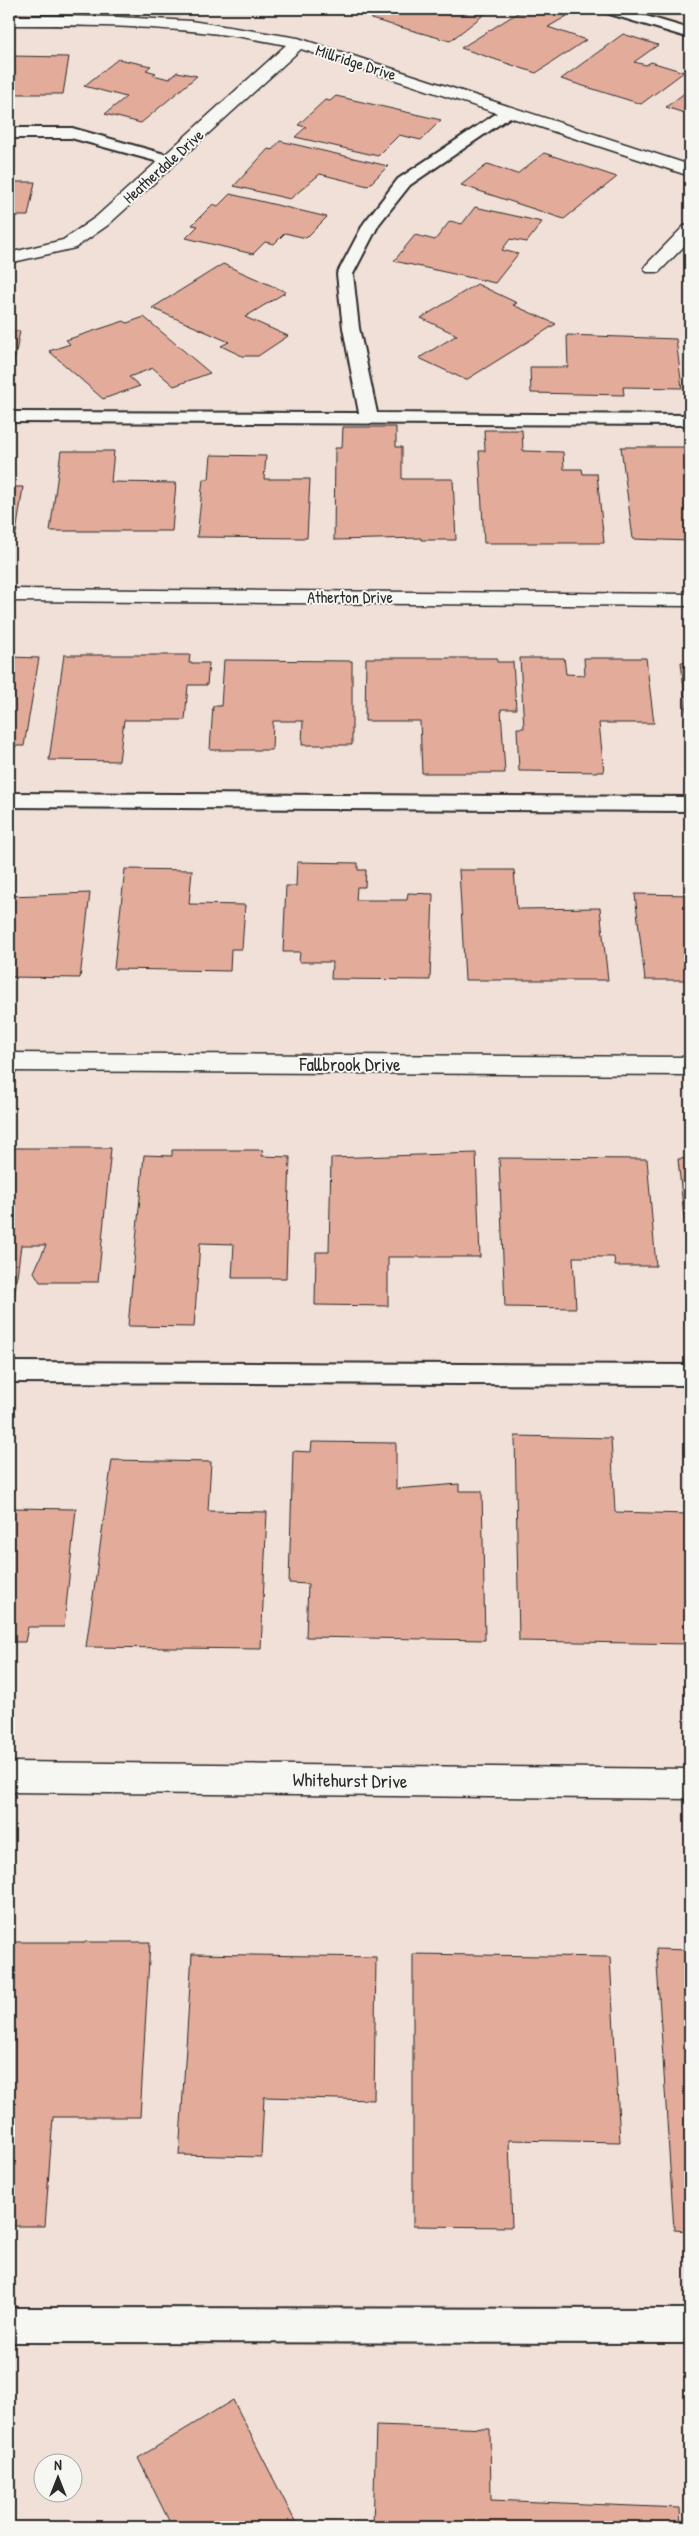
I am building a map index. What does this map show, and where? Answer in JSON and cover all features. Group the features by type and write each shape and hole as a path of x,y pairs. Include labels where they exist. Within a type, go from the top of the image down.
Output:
{"street":[{"name":"Millridge Drive","path":"9,20 119,20 258,33 298,42 690,171"},
{"name":"Heatherdale Drive","path":"9,258 69,244 102,221 298,42"},
{"path":"653,268 690,230"},
{"name":"Atherton Drive","path":"9,595 690,600"},
{"name":"Fallbrook Drive","path":"9,1062 690,1066"},
{"name":"Whitehurst Drive","path":"9,1777 690,1784"}],"lane":[{"path":"608,9 690,34"},
{"path":"369,418 351,328 345,274 372,223 404,182 508,112"},
{"path":"9,133 72,133 170,160"},
{"path":"9,417 690,420"},
{"path":"9,800 690,804"},
{"path":"9,1372 690,1375"},
{"path":"9,2325 690,2326"}],"building":[{"path":"386,9 470,9 486,13 450,41 371,19"},
{"path":"524,9 546,9 567,16 548,27 586,40 536,73 461,48"},
{"path":"623,34 658,45 634,62 646,65 651,62 684,72 641,104 561,79"},
{"path":"9,56 69,57 63,94 9,94"},
{"path":"118,59 151,66 146,70 156,73 153,75 169,79 177,72 197,76 141,123 105,114 126,97 84,86"},
{"path":"690,89 690,115 666,107"},
{"path":"336,96 441,120 421,140 399,135 378,156 295,137 306,127 298,125 325,100 330,101"},
{"path":"280,141 388,166 368,186 320,174 290,199 234,186 268,149 272,150"},
{"path":"544,153 617,177 564,219 461,185 488,164 517,174"},
{"path":"9,182 35,182 28,216 9,216"},
{"path":"230,194 327,217 306,238 285,233 274,244 265,242 253,254 186,238 198,226 192,225 213,204 218,206"},
{"path":"475,207 542,222 527,242 510,239 502,250 518,254 495,283 394,261 415,235 435,240 450,221 462,224"},
{"path":"223,264 286,292 245,317 288,336 258,356 242,356 221,346 229,342 152,308"},
{"path":"477,284 517,303 513,305 556,324 466,380 419,358 457,335 421,318"},
{"path":"144,317 210,373 174,386 153,368 129,377 140,386 103,399 49,351 70,344 66,340 124,321 127,323"},
{"path":"9,331 20,331 9,389"},
{"path":"567,335 676,339 682,388 623,387 624,395 531,393 530,367 568,367"},
{"path":"343,427 396,427 396,447 402,447 402,479 453,479 456,540 421,540 421,538 334,540 335,448 342,448"},
{"path":"484,430 522,430 523,451 563,452 564,469 582,469 583,474 597,474 604,543 484,543 479,451 485,451"},
{"path":"621,447 685,447 690,481 690,541 633,539"},
{"path":"61,451 114,451 111,482 176,483 172,531 50,531"},
{"path":"211,455 266,456 264,479 310,479 307,538 197,537 203,479 209,479"},
{"path":"9,487 23,487 16,534 9,534"},
{"path":"64,655 190,655 189,663 209,663 207,685 188,685 185,720 124,720 119,761 49,760"},
{"path":"9,657 39,658 24,746 9,746"},
{"path":"366,658 497,658 497,662 513,662 516,709 501,709 505,773 422,773 420,721 365,721"},
{"path":"520,658 564,658 566,674 585,675 584,658 646,658 654,723 599,723 604,772 519,771 517,728 524,728"},
{"path":"224,660 352,661 352,745 302,745 303,721 273,721 272,750 210,750 213,706 221,706"},
{"path":"681,662 690,662 690,746"},
{"path":"297,862 358,863 358,870 366,870 365,887 357,887 356,900 407,900 408,893 433,894 430,980 331,979 332,962 299,962 300,952 283,952 286,886 296,886"},
{"path":"125,869 192,870 189,904 245,905 242,949 231,949 230,971 114,969"},
{"path":"459,870 514,870 517,909 600,908 608,980 465,980"},
{"path":"90,893 80,978 9,977 9,896"},
{"path":"635,894 690,895 690,980 645,980"},
{"path":"9,1148 111,1148 98,1282 40,1282 34,1272 46,1245 21,1245 12,1315 9,1315"},
{"path":"172,1150 263,1150 262,1156 290,1157 286,1278 232,1278 234,1244 200,1243 194,1327 128,1326 144,1155 172,1156"},
{"path":"476,1153 480,1257 388,1257 388,1306 315,1305 316,1252 329,1252 331,1158"},
{"path":"499,1158 647,1159 656,1266 615,1266 614,1257 573,1257 576,1308 505,1307"},
{"path":"690,1158 690,1276 678,1159"},
{"path":"515,1436 611,1438 615,1512 688,1514 690,1644 519,1641"},
{"path":"312,1442 396,1443 396,1489 459,1484 459,1491 482,1491 485,1640 306,1637 308,1584 289,1583 293,1451 311,1452"},
{"path":"112,1460 211,1462 208,1511 267,1512 261,1649 86,1647"},
{"path":"9,1508 76,1509 64,1627 28,1627 25,1642 9,1642"},
{"path":"9,1942 150,1942 140,2117 53,2117 45,2226 9,2226"},
{"path":"656,1949 690,1950 690,2231 674,2230"},
{"path":"192,1954 376,1957 374,2100 264,2097 261,2157 179,2155"},
{"path":"413,1954 610,1957 620,2142 509,2140 512,2227 413,2226"},
{"path":"233,2400 298,2527 172,2527 138,2458"},
{"path":"376,2425 490,2429 491,2500 680,2508 681,2527 373,2527"}]}
